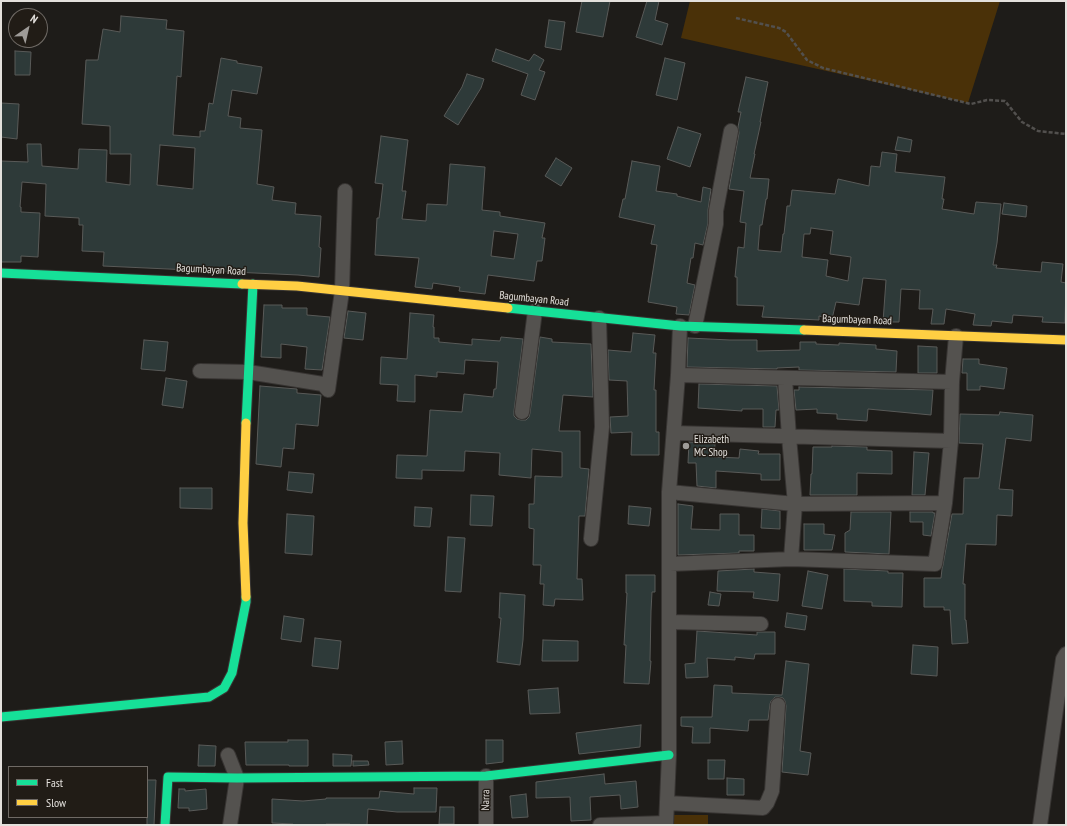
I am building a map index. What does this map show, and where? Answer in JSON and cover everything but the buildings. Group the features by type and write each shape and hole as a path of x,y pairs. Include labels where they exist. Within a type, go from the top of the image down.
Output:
{"street":[{"path":"694,326 716,224 716,211 731,131"},
{"path":"200,371 248,372 323,384 328,390 342,291 345,191"},
{"name":"Bagumbayan Road","path":"1,272 297,286 680,326 1066,340"},
{"path":"1,717 210,697 224,688 232,672 246,602 243,522 248,372 253,284"},
{"path":"522,412 535,311"},
{"path":"591,539 602,427 599,318"},
{"path":"600,825 666,824 669,755 669,492 678,376 680,326"},
{"path":"670,564 791,560 935,564 945,503 951,441 952,382 956,336"},
{"path":"678,376 952,382"},
{"path":"785,378 795,504 791,560"},
{"path":"674,433 951,441"},
{"path":"669,492 795,504 945,503"},
{"path":"670,622 761,624"},
{"path":"1040,825 1063,659 1066,654"},
{"path":"666,803 763,808 772,791 778,705"},
{"path":"228,755 236,778 230,825"},
{"path":"165,825 168,777 236,778 486,776 669,755"},
{"name":"Narra","path":"486,776 486,825"}],"path":[{"path":"736,18 779,28 786,32 807,60 822,68 971,104 987,100 1005,101 1022,122 1038,131 1066,134"}],"shaded area":[{"path":"690,1 1000,1 968,103 681,38"},
{"path":"673,815 708,815 708,825 673,825"}],"traffic: fast":[{"path":"1,273 242,284"},
{"path":"246,423 253,284"},
{"path":"508,308 680,326 804,330"},
{"path":"1,717 209,697 224,688 232,673 246,597"},
{"path":"165,825 168,777 237,778 486,776 669,755"}],"traffic: slow":[{"path":"242,284 297,286 508,308"},
{"path":"804,330 1066,340"},
{"path":"246,423 243,523 246,597"}],"place":[{"name":"Elizabeth MC Shop","path":"686,446"}]}
